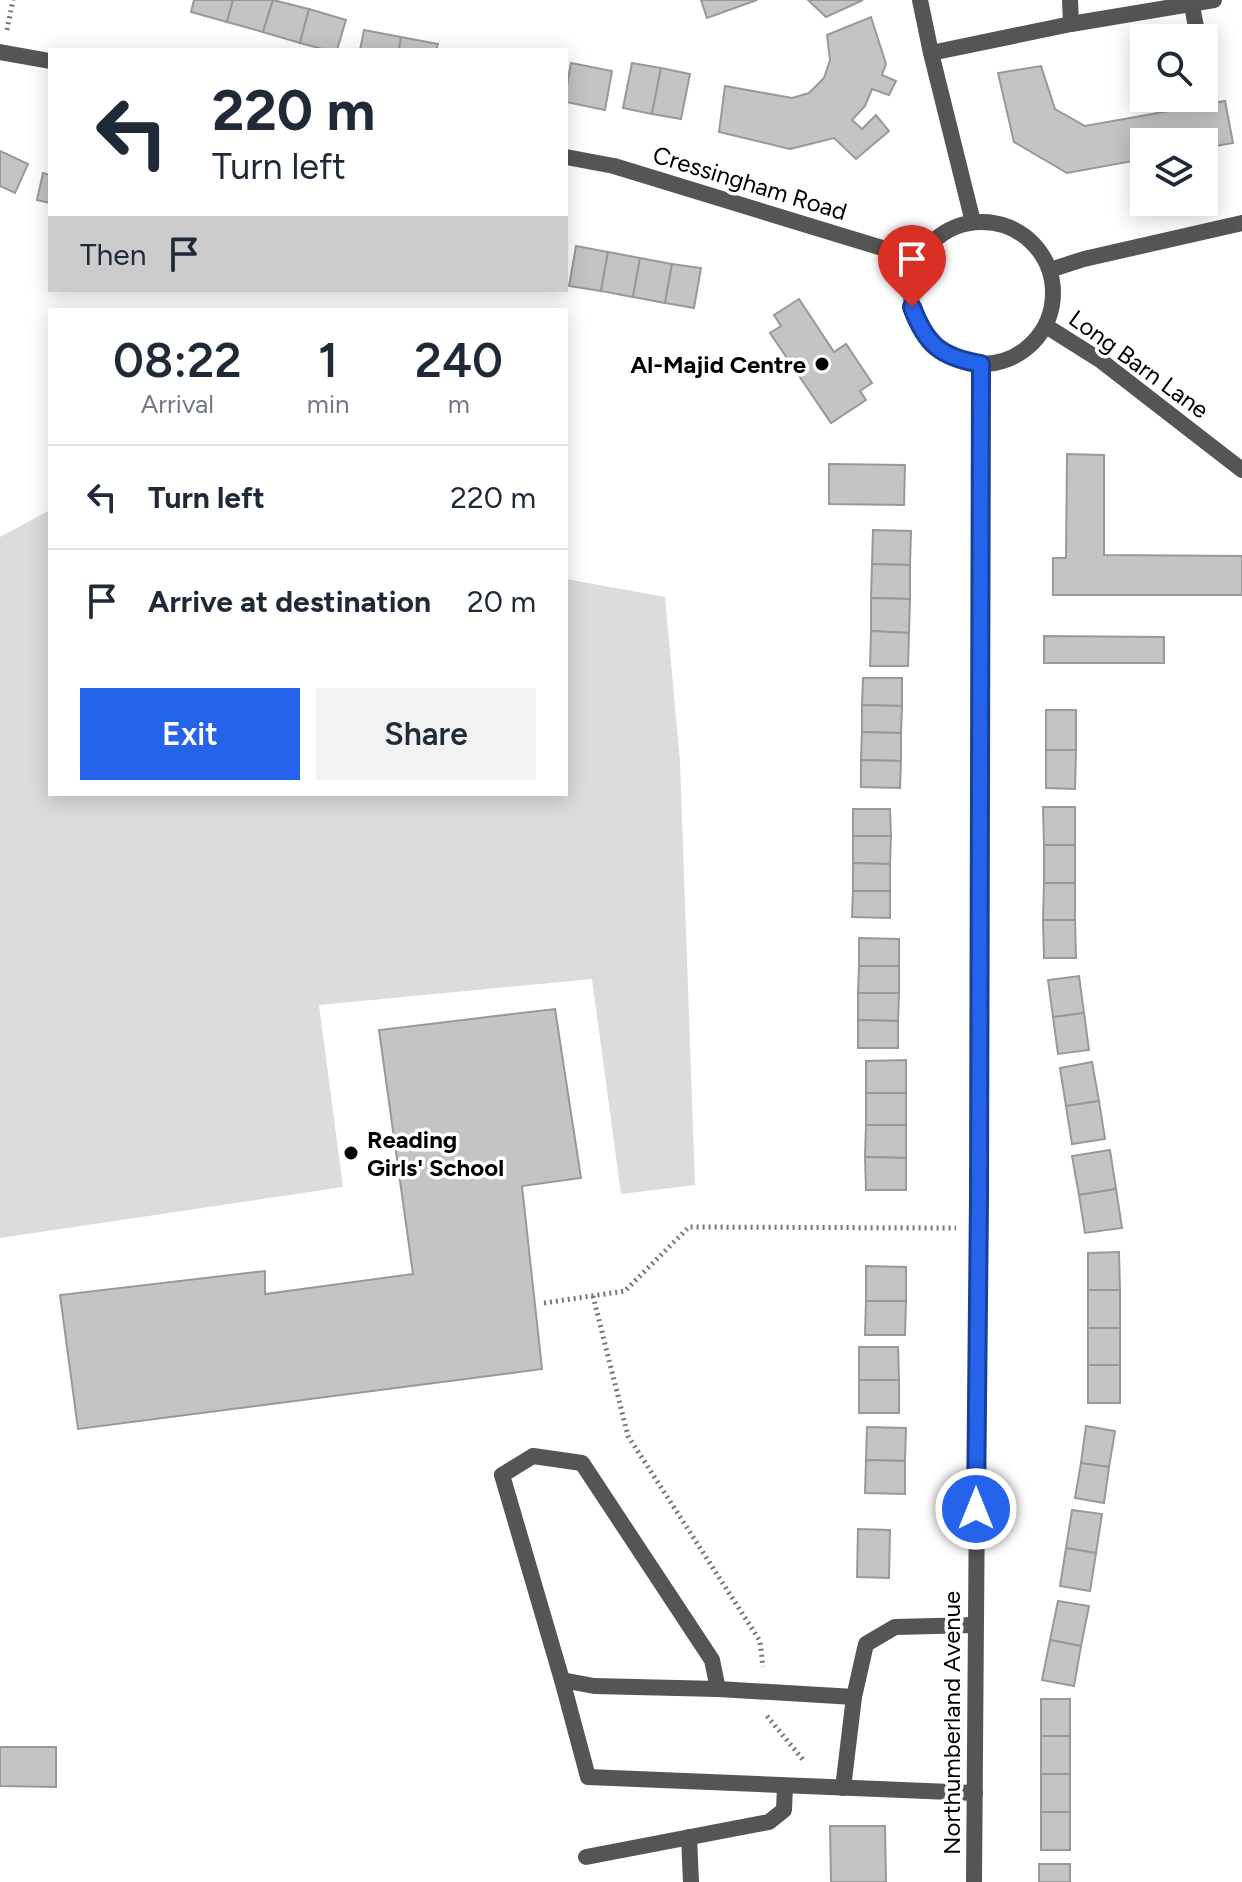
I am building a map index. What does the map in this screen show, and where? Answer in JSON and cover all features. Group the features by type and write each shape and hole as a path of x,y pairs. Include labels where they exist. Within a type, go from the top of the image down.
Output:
{"street":[{"path":"920,0 973,222"},
{"path":"1070,0 1071,24"},
{"path":"931,53 1071,24 1214,0"},
{"path":"1192,2 1196,24"},
{"path":"0,52 48,61"},
{"name":"Cressingham Road","path":"568,157 614,166 918,259"},
{"path":"973,222 1000,224 1022,233 1039,249 1050,270 1054,289 1046,326 1019,355 1001,362 981,364 957,360 936,348 920,330 912,307 911,283 918,259 933,240 953,227 973,222"},
{"path":"1050,270 1084,259 1242,223"},
{"name":"Long Barn Lane","path":"1046,326 1100,360 1242,470"},
{"name":"Northumberland Avenue","path":"974,1882 981,364"},
{"path":"718,1689 712,1660 582,1463 533,1456 502,1475 588,1777 975,1793"},
{"path":"843,1788 854,1697 866,1644 895,1627 975,1625"},
{"path":"562,1680 594,1686 854,1697"},
{"path":"586,1857 769,1822 784,1810 785,1786"},
{"path":"689,1837 691,1882"}],"path":[{"path":"544,1303 625,1291 689,1227 979,1228"},
{"path":"593,1296 628,1436 760,1641 764,1712 807,1764 810,1787"}],"shaded area":[{"path":"48,511 48,796 568,796 568,579 665,597 680,762 695,1185 621,1194 592,979 319,1005 343,1187 0,1238 0,537"}],"building":[{"path":"194,0 233,0 227,22 191,12"},
{"path":"233,0 273,0 263,32 227,22"},
{"path":"273,0 309,9 300,43 263,32"},
{"path":"701,0 757,0 707,18"},
{"path":"808,0 863,0 826,17"},
{"path":"309,9 346,20 338,48 319,48 300,43"},
{"path":"871,17 886,64 882,75 896,81 889,95 872,89 865,106 852,120 862,129 876,115 889,131 856,159 834,138 790,149 719,132 725,86 792,98 809,93 824,78 830,60 827,35"},
{"path":"364,30 401,37 399,48 360,48"},
{"path":"401,37 438,44 437,48 399,48"},
{"path":"571,63 612,71 605,110 568,102"},
{"path":"632,63 661,68 652,114 623,108"},
{"path":"1041,66 1055,109 1085,126 1163,112 1218,112 1218,102 1225,101 1233,143 1218,146 1218,128 1130,128 1130,162 1067,173 1014,142 998,73"},
{"path":"661,68 690,74 681,119 652,114"},
{"path":"0,151 28,164 15,193 0,186"},
{"path":"43,173 48,174 48,203 37,200"},
{"path":"576,246 608,252 601,291 569,286"},
{"path":"608,252 640,258 633,297 601,291"},
{"path":"640,258 672,264 665,303 633,297"},
{"path":"672,264 701,268 694,308 665,303"},
{"path":"799,299 834,352 846,344 872,383 860,391 866,400 831,423 770,333 781,326 774,315"},
{"path":"1067,454 1104,455 1104,555 1242,556 1242,595 1053,595 1053,558 1066,558"},
{"path":"829,464 905,465 904,505 829,504"},
{"path":"873,530 911,531 910,565 872,564"},
{"path":"872,564 910,565 910,599 871,598"},
{"path":"871,598 910,599 909,633 871,631"},
{"path":"871,631 909,633 908,666 870,666"},
{"path":"1044,636 1164,637 1164,663 1044,663"},
{"path":"863,678 902,678 902,706 862,705"},
{"path":"862,705 902,706 901,733 862,732"},
{"path":"1046,710 1076,710 1076,750 1046,750"},
{"path":"862,732 901,733 901,761 861,760"},
{"path":"1046,750 1076,750 1075,789 1046,788"},
{"path":"861,760 901,761 900,788 861,787"},
{"path":"1043,807 1075,807 1075,845 1044,845"},
{"path":"853,809 890,809 891,836 853,836"},
{"path":"853,836 891,836 890,864 853,863"},
{"path":"1044,845 1075,845 1075,883 1044,883"},
{"path":"853,863 890,864 890,891 853,891"},
{"path":"1044,883 1075,883 1075,920 1043,920"},
{"path":"853,891 890,891 890,918 852,917"},
{"path":"1043,920 1075,920 1076,958 1044,958"},
{"path":"859,938 899,939 899,966 859,966"},
{"path":"859,966 899,966 899,993 858,993"},
{"path":"1079,976 1084,1013 1053,1017 1048,980"},
{"path":"858,993 899,993 898,1021 858,1020"},
{"path":"555,1009 581,1178 522,1186 542,1369 78,1429 60,1295 265,1271 265,1294 413,1274 379,1030"},
{"path":"1084,1013 1089,1050 1058,1054 1053,1017"},
{"path":"858,1020 898,1021 898,1048 858,1048"},
{"path":"906,1060 906,1093 866,1093 866,1061"},
{"path":"1092,1062 1099,1101 1066,1106 1060,1068"},
{"path":"866,1093 906,1093 906,1125 866,1125"},
{"path":"1099,1101 1105,1139 1072,1144 1066,1106"},
{"path":"866,1125 906,1125 906,1158 865,1157"},
{"path":"1110,1150 1116,1189 1079,1195 1072,1156"},
{"path":"865,1157 906,1158 906,1190 866,1190"},
{"path":"1116,1189 1122,1228 1085,1233 1079,1195"},
{"path":"1119,1252 1120,1290 1088,1290 1088,1253"},
{"path":"866,1266 906,1267 906,1301 866,1301"},
{"path":"1088,1290 1120,1290 1120,1328 1088,1328"},
{"path":"866,1301 906,1301 905,1335 865,1335"},
{"path":"1088,1328 1120,1328 1120,1365 1088,1365"},
{"path":"859,1347 898,1347 899,1380 859,1380"},
{"path":"1088,1365 1120,1365 1120,1403 1088,1403"},
{"path":"859,1380 899,1380 899,1413 859,1413"},
{"path":"1086,1426 1115,1431 1109,1467 1081,1463"},
{"path":"867,1427 906,1428 905,1461 866,1460"},
{"path":"866,1460 905,1461 905,1494 865,1493"},
{"path":"1081,1463 1109,1467 1104,1503 1075,1498"},
{"path":"1072,1510 1102,1514 1096,1553 1066,1548"},
{"path":"858,1529 890,1530 889,1578 857,1577"},
{"path":"1066,1548 1096,1553 1090,1591 1060,1586"},
{"path":"1058,1601 1089,1606 1081,1646 1050,1640"},
{"path":"1050,1640 1081,1646 1074,1686 1042,1680"},
{"path":"1041,1699 1070,1699 1070,1736 1041,1736"},
{"path":"1041,1736 1070,1736 1070,1774 1041,1774"},
{"path":"0,1747 56,1747 56,1787 0,1786"},
{"path":"1041,1774 1070,1774 1070,1812 1041,1812"},
{"path":"1041,1812 1070,1812 1070,1850 1041,1850"},
{"path":"830,1826 885,1826 886,1882 831,1882"},
{"path":"1039,1864 1070,1864 1070,1882 1039,1882"}],"place":[{"name":"Al-Majid Centre","path":"822,364"},
{"name":"Reading Girls' School","path":"351,1153"}],"route":[{"path":"912,307 920,330 936,348 957,360 981,364 976,1509"}]}
